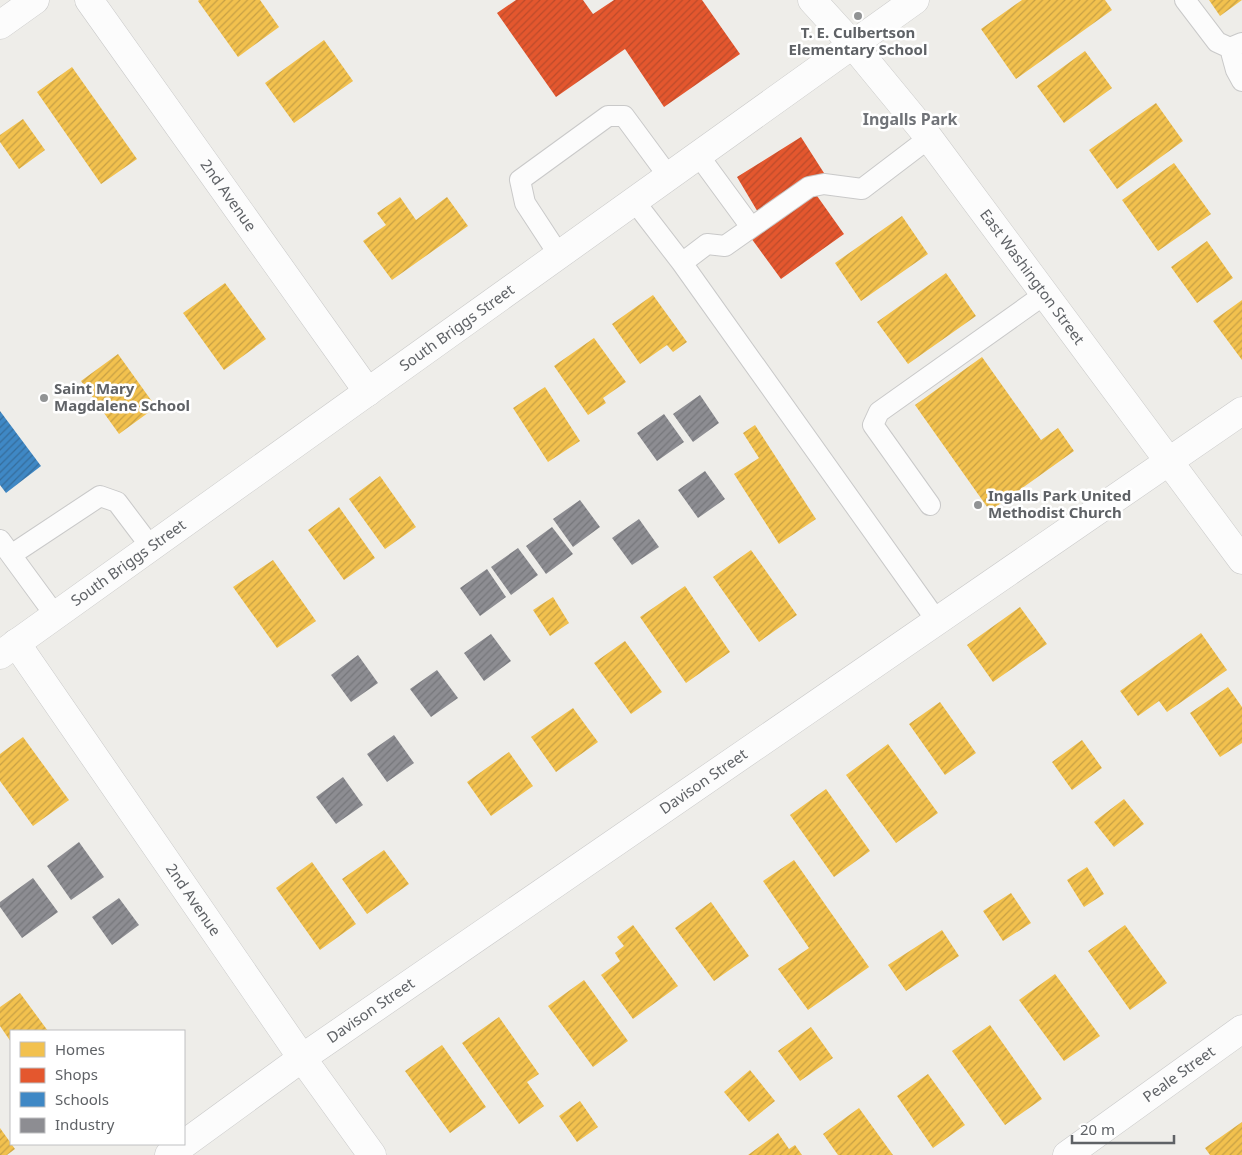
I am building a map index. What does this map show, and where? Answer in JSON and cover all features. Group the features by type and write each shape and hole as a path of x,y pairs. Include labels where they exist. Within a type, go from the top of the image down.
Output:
{"street":[{"path":"0,25 35,0"},
{"name":"2nd Avenue","path":"89,0 368,392"},
{"name":"East Washington Street","path":"812,0 923,130 1242,560"},
{"name":"South Briggs Street","path":"8,649 915,0"},
{"name":"Davison Street","path":"185,1144 302,1058 1242,412"},
{"name":"2nd Avenue","path":"8,649 372,1155"},
{"name":"Peale Street","path":"1067,1155 1242,1029"},
{"name":"Davison Street","path":"170,1155 184,1145"}],"lane":[{"path":"1185,0 1217,42 1236,45 1236,70 1242,81"},
{"path":"560,255 525,203 520,180 608,116 624,116 669,177"},
{"path":"682,263 707,244 725,246 809,187 824,184 862,189 929,138"},
{"path":"699,156 751,227"},
{"path":"635,202 682,263 937,621"},
{"path":"930,505 872,425 879,412 1045,294"},
{"path":"55,615 6,548 100,496 118,502 151,547"}],"building: Homes":[{"path":"199,0 260,0 279,27 238,57"},
{"path":"1022,0 1105,0 1112,10 1016,79 981,29"},
{"path":"1209,0 1242,0 1220,16"},
{"path":"324,40 353,81 294,123 265,83"},
{"path":"1085,51 1112,88 1064,123 1037,86"},
{"path":"72,67 137,159 101,184 37,92"},
{"path":"1156,103 1183,141 1117,189 1089,150"},
{"path":"23,119 45,150 19,169 0,142 0,135"},
{"path":"1174,163 1211,214 1158,251 1122,200"},
{"path":"400,197 416,220 447,197 468,226 392,280 363,241 386,225 377,213"},
{"path":"902,216 928,254 861,301 835,263"},
{"path":"1207,241 1233,278 1197,303 1171,267"},
{"path":"946,273 976,316 908,364 877,322"},
{"path":"225,283 266,339 224,370 183,313"},
{"path":"653,295 687,342 673,352 667,345 640,364 612,324"},
{"path":"1242,300 1242,360 1213,321"},
{"path":"594,338 626,382 603,398 606,403 588,415 554,366"},
{"path":"118,354 156,407 119,434 81,381"},
{"path":"982,357 1041,440 1058,428 1074,451 990,511 915,405"},
{"path":"545,387 580,441 548,462 513,408"},
{"path":"755,425 816,519 779,544 734,474 759,458 743,433"},
{"path":"380,476 416,527 385,549 349,499"},
{"path":"339,507 375,558 344,580 308,530"},
{"path":"751,550 797,615 759,642 713,577"},
{"path":"273,560 316,621 277,648 233,587"},
{"path":"685,586 730,652 686,683 640,617"},
{"path":"553,597 569,623 550,636 533,610"},
{"path":"1020,607 1047,644 993,682 967,645"},
{"path":"1201,633 1227,670 1167,712 1159,701 1138,716 1120,691"},
{"path":"625,641 662,692 631,714 594,663"},
{"path":"1228,687 1242,707 1242,743 1220,757 1190,713"},
{"path":"940,702 976,753 945,775 909,724"},
{"path":"573,708 598,742 556,772 531,737"},
{"path":"23,737 69,800 33,826 0,781 0,754"},
{"path":"1082,740 1102,768 1072,790 1052,762"},
{"path":"888,744 938,813 896,843 846,775"},
{"path":"509,752 533,786 491,816 467,782"},
{"path":"826,789 870,851 834,877 790,815"},
{"path":"1124,799 1144,824 1114,847 1094,822"},
{"path":"384,850 409,884 367,914 342,879"},
{"path":"794,860 869,967 808,1010 778,969 809,948 763,881"},
{"path":"312,862 356,924 320,950 276,888"},
{"path":"1087,867 1104,894 1084,907 1067,880"},
{"path":"1011,893 1031,923 1003,941 983,911"},
{"path":"711,902 749,956 714,981 675,928"},
{"path":"633,925 678,986 633,1019 601,975 620,961 615,953 624,946 617,937"},
{"path":"1125,925 1167,983 1130,1010 1088,951"},
{"path":"942,930 959,956 906,991 888,965"},
{"path":"1055,974 1100,1036 1064,1061 1019,1000"},
{"path":"584,980 628,1041 593,1067 548,1006"},
{"path":"20,993 47,1030 10,1030 10,1041 0,1026 0,1007"},
{"path":"499,1017 539,1074 527,1082 544,1106 519,1124 462,1043"},
{"path":"990,1025 1042,1099 1005,1125 952,1051"},
{"path":"811,1027 833,1058 800,1081 778,1051"},
{"path":"442,1045 486,1107 450,1133 405,1071"},
{"path":"750,1070 775,1101 749,1122 724,1092"},
{"path":"928,1074 965,1125 933,1148 897,1096"},
{"path":"580,1101 598,1127 577,1142 559,1116"},
{"path":"859,1108 893,1155 838,1155 823,1134"},
{"path":"1242,1122 1242,1155 1210,1155 1205,1148"},
{"path":"0,1128 10,1142 10,1145 15,1149 7,1155 0,1155"},
{"path":"778,1133 789,1149 795,1145 802,1155 748,1155"}],"building: Shops":[{"path":"516,0 583,0 593,14 614,0 702,0 740,54 664,107 625,49 556,97 497,13"},
{"path":"801,137 824,173 759,214 737,177"},
{"path":"815,193 844,234 781,279 751,238"}],"building: Schools":[{"path":"0,411 41,466 6,493 0,485"}],"building: Industry":[{"path":"700,395 719,423 693,442 673,414"},
{"path":"664,414 684,442 657,461 637,433"},
{"path":"705,471 725,499 698,518 678,490"},
{"path":"580,500 600,527 573,547 553,519"},
{"path":"639,519 659,547 632,565 612,538"},
{"path":"552,527 573,554 546,574 526,546"},
{"path":"518,548 538,575 511,595 491,567"},
{"path":"487,569 506,597 480,616 460,588"},
{"path":"491,634 511,661 484,681 464,653"},
{"path":"358,655 378,683 351,702 331,675"},
{"path":"437,670 458,698 431,717 410,689"},
{"path":"394,735 414,763 387,782 367,754"},
{"path":"343,777 363,805 336,824 316,797"},
{"path":"79,842 104,877 71,900 47,866"},
{"path":"33,878 58,912 22,938 0,907 0,902"},
{"path":"119,898 139,925 112,945 92,917"}],"place":[{"name":"T. E. Culbertson Elementary School","path":"858,16"},
{"name":"Saint Mary Magdalene School","path":"44,398"},
{"name":"Ingalls Park United Methodist Church","path":"978,505"}],"district":[{"name":"Ingalls Park","path":"910,119"}]}
